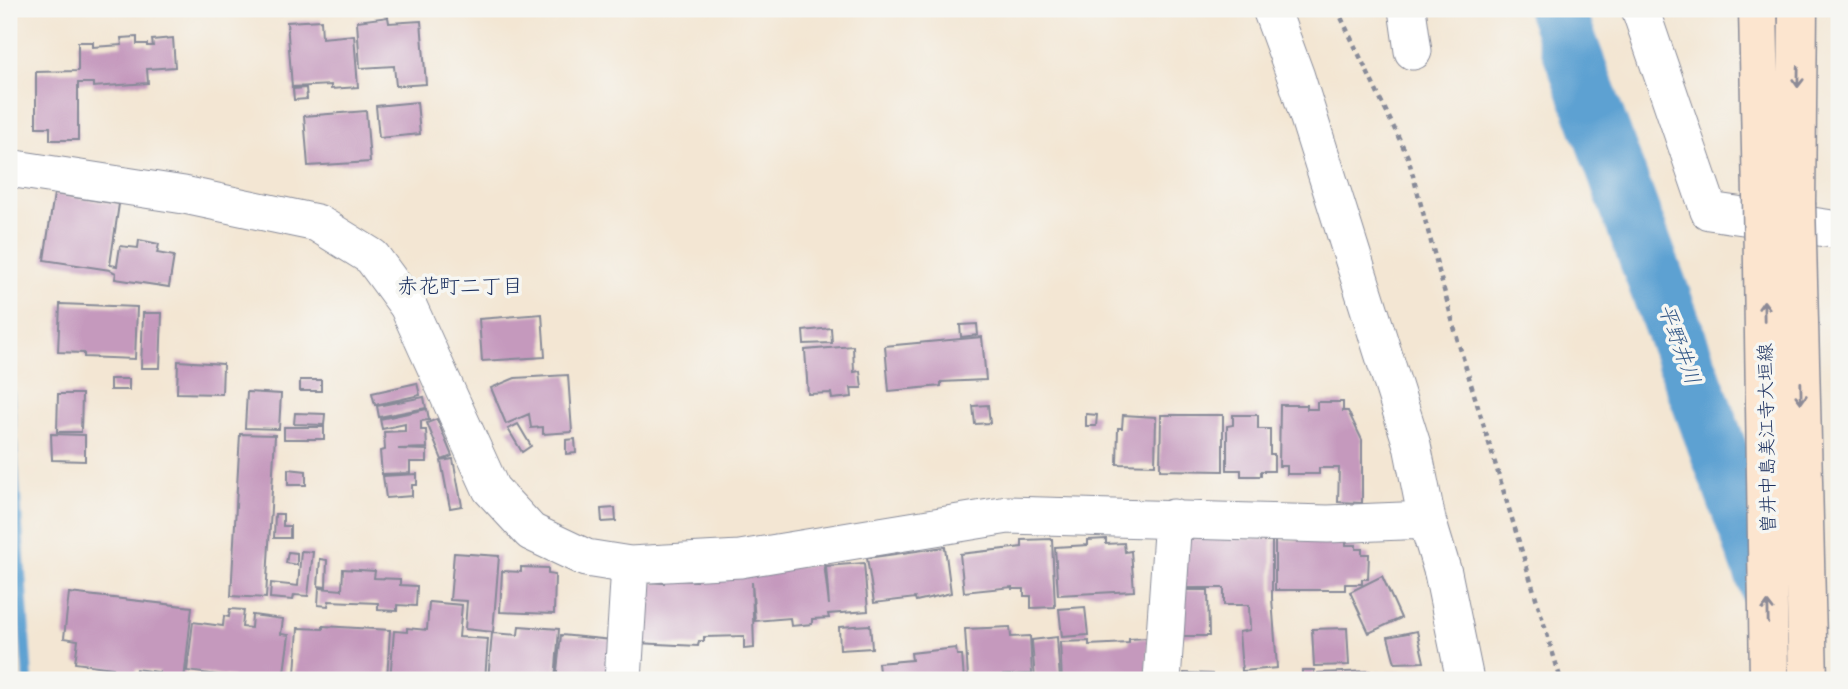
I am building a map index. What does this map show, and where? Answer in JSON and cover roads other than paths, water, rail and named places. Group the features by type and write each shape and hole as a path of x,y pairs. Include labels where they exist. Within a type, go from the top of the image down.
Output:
{"main road":[{"path":"1758,9 1779,199"},
{"path":"1779,199 1798,9"},
{"name":"曽井中島美江寺大垣線","path":"1769,680 1779,199"},
{"name":"曽井中島美江寺大垣線","path":"1779,199 1808,680"}],"street":[{"path":"1271,9 1296,77 1412,445 1465,680"},
{"path":"1407,9 1413,51"},
{"path":"1640,9 1709,211 1839,230"},
{"path":"9,168 184,195 317,223 372,257 408,306 491,489 531,532 586,558 630,565 740,559 1008,515 1328,524 1427,520"},
{"path":"1162,680 1173,518"},
{"path":"623,680 630,565"}],"waterway":[{"name":"平野井川","path":"1556,9 1775,604"},
{"path":"9,391 28,680"}],"district":[{"name":"赤花町二丁目","path":"460,285"}]}
